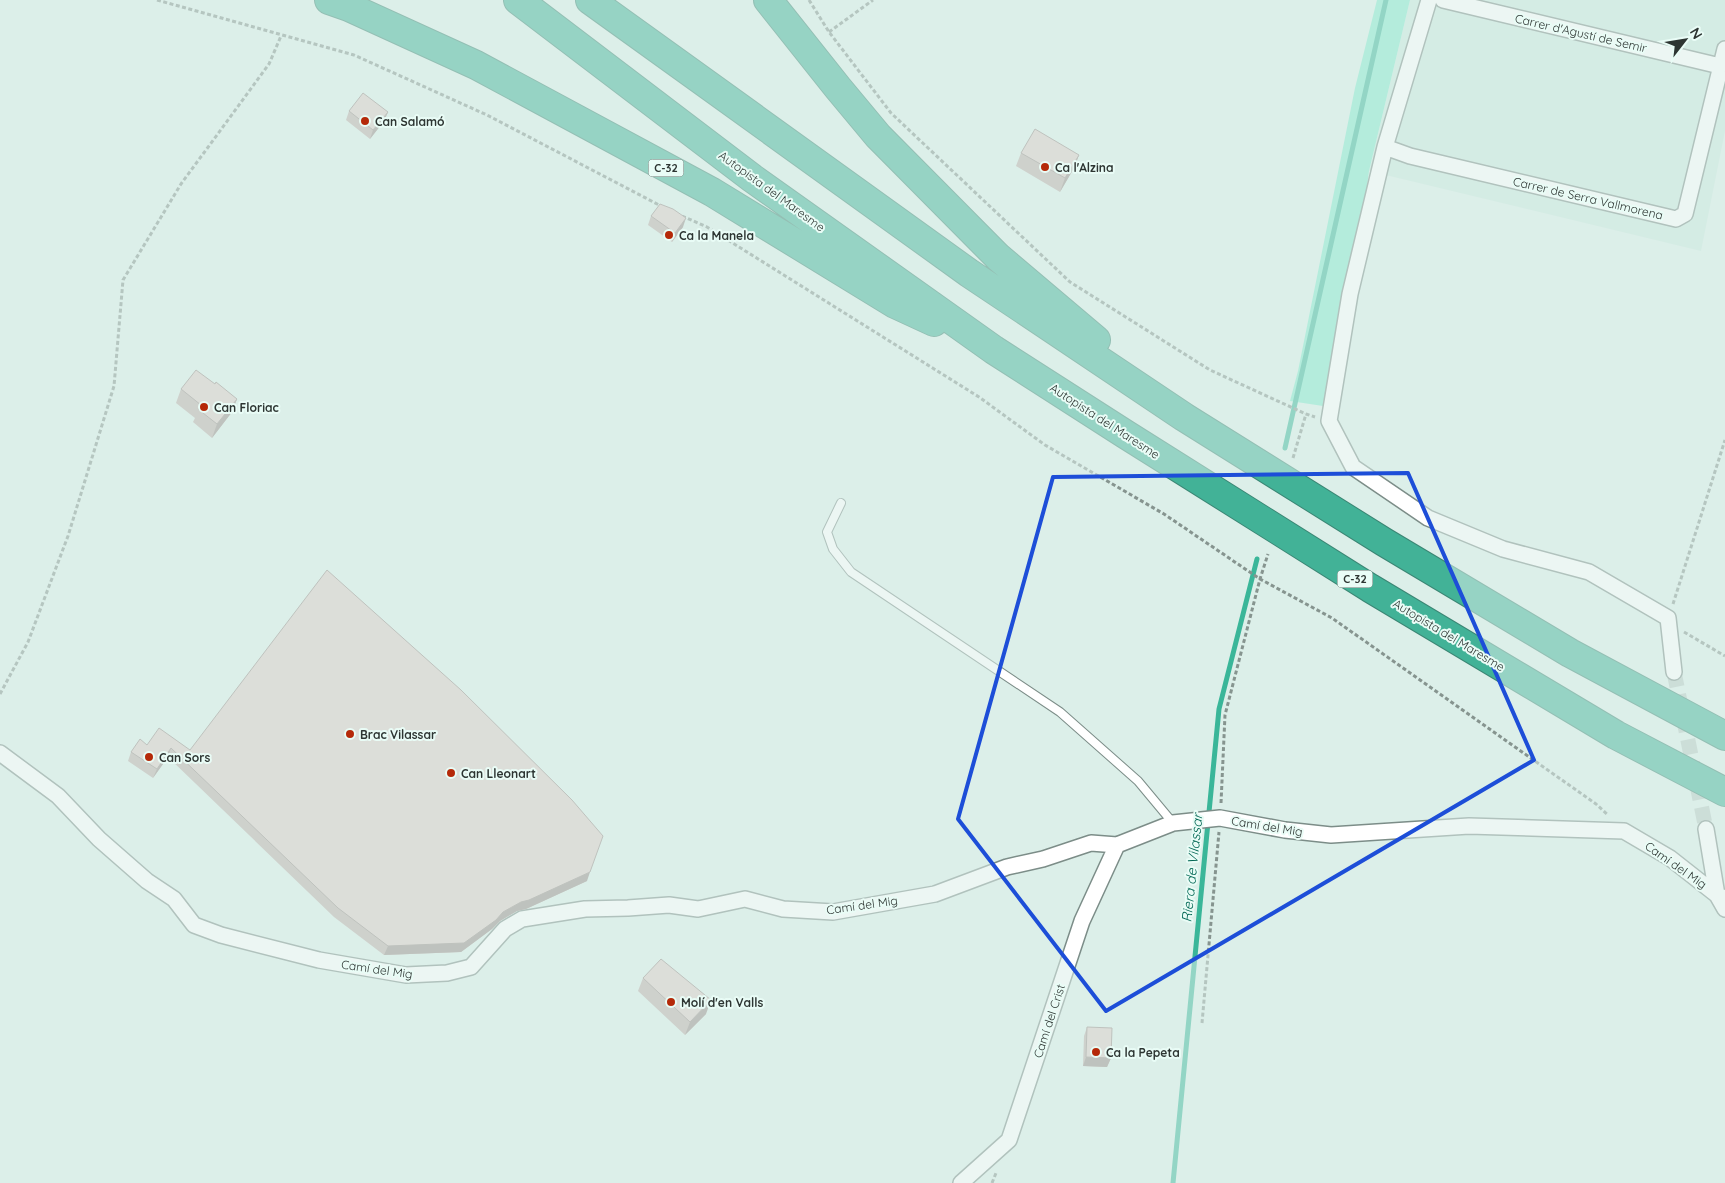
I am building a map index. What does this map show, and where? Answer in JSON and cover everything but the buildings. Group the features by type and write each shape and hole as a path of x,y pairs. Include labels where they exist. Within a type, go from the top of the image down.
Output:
{"highway":[{"name":"C-32","path":"329,0 349,7 476,66 712,192 894,304 994,350"},
{"name":"Autopista del Maresme","path":"518,0 752,178 994,350 1370,588 1616,735 1725,792"},
{"path":"590,0 969,274 1184,417 1384,542 1570,653 1725,736"},
{"path":"768,0 878,136 992,251 1184,417"}],"street":[{"path":"1429,0 1385,147 1350,294 1329,421 1353,467 1428,518 1503,549 1590,572 1668,618 1674,672"},
{"name":"Carrer d'Agustí de Semir","path":"1443,0 1720,66"},
{"name":"Carrer de Serra Vallmorena","path":"1385,147 1410,156 1676,219 1684,214 1725,49"},
{"name":"Camí del Mig","path":"0,753 58,796 99,838 146,881 174,899 194,925 221,935 319,960 406,975 447,973 471,967 505,929 522,919 585,909 669,905 698,909 745,899 783,909 833,912 935,894 1007,867 1043,859 1091,843 1117,845 1173,823 1220,818 1285,830 1331,835 1469,826 1624,831 1670,858 1721,896"},
{"path":"1706,829 1725,909"},
{"name":"Camí del Crist","path":"961,1183 1009,1140 1082,921 1117,845"}],"lane":[{"path":"841,503 827,532 833,549 850,572 1060,712 1138,781 1173,823"}],"path":[{"path":"157,0 354,56 372,63 486,115 664,208"},
{"path":"809,0 829,32 891,113 1070,282 1210,370 1306,414 1294,458"},
{"path":"829,32 873,0"},
{"path":"0,694 28,642 68,536 114,386 123,280 181,184 269,64 281,36"},
{"path":"681,215 706,227 971,392 1045,445 1164,514 1260,579 1332,618 1596,804 1624,831"},
{"path":"1725,440 1668,618 1684,632 1725,656"},
{"path":"1202,1023 1220,818 1225,715 1268,554"}],"highlighted area":[{"path":"1408,473 1534,760 1106,1011 958,819 1053,477"}],"shaded area":[{"path":"1410,0 1725,0 1725,131 1701,251 1369,171"}],"green space":[{"path":"1377,0 1410,0 1369,171 1364,209 1337,329 1323,406 1290,401 1298,371 1355,88"}],"waterway":[{"path":"1285,448 1386,0"},
{"name":"Riera de Vilassar","path":"1173,1183 1219,709 1257,559"}],"tunnel":[{"path":"1674,672 1706,829"}],"place":[{"name":"Can Salamó","path":"365,121"},
{"name":"Ca l'Alzina","path":"1045,167"},
{"name":"Ca la Manela","path":"669,235"},
{"name":"Can Floriac","path":"204,407"},
{"name":"Brac Vilassar","path":"350,734"},
{"name":"Can Sors","path":"149,757"},
{"name":"Can Lleonart","path":"451,773"},
{"name":"Molí d'en Valls","path":"671,1002"},
{"name":"Ca la Pepeta","path":"1096,1052"}]}
